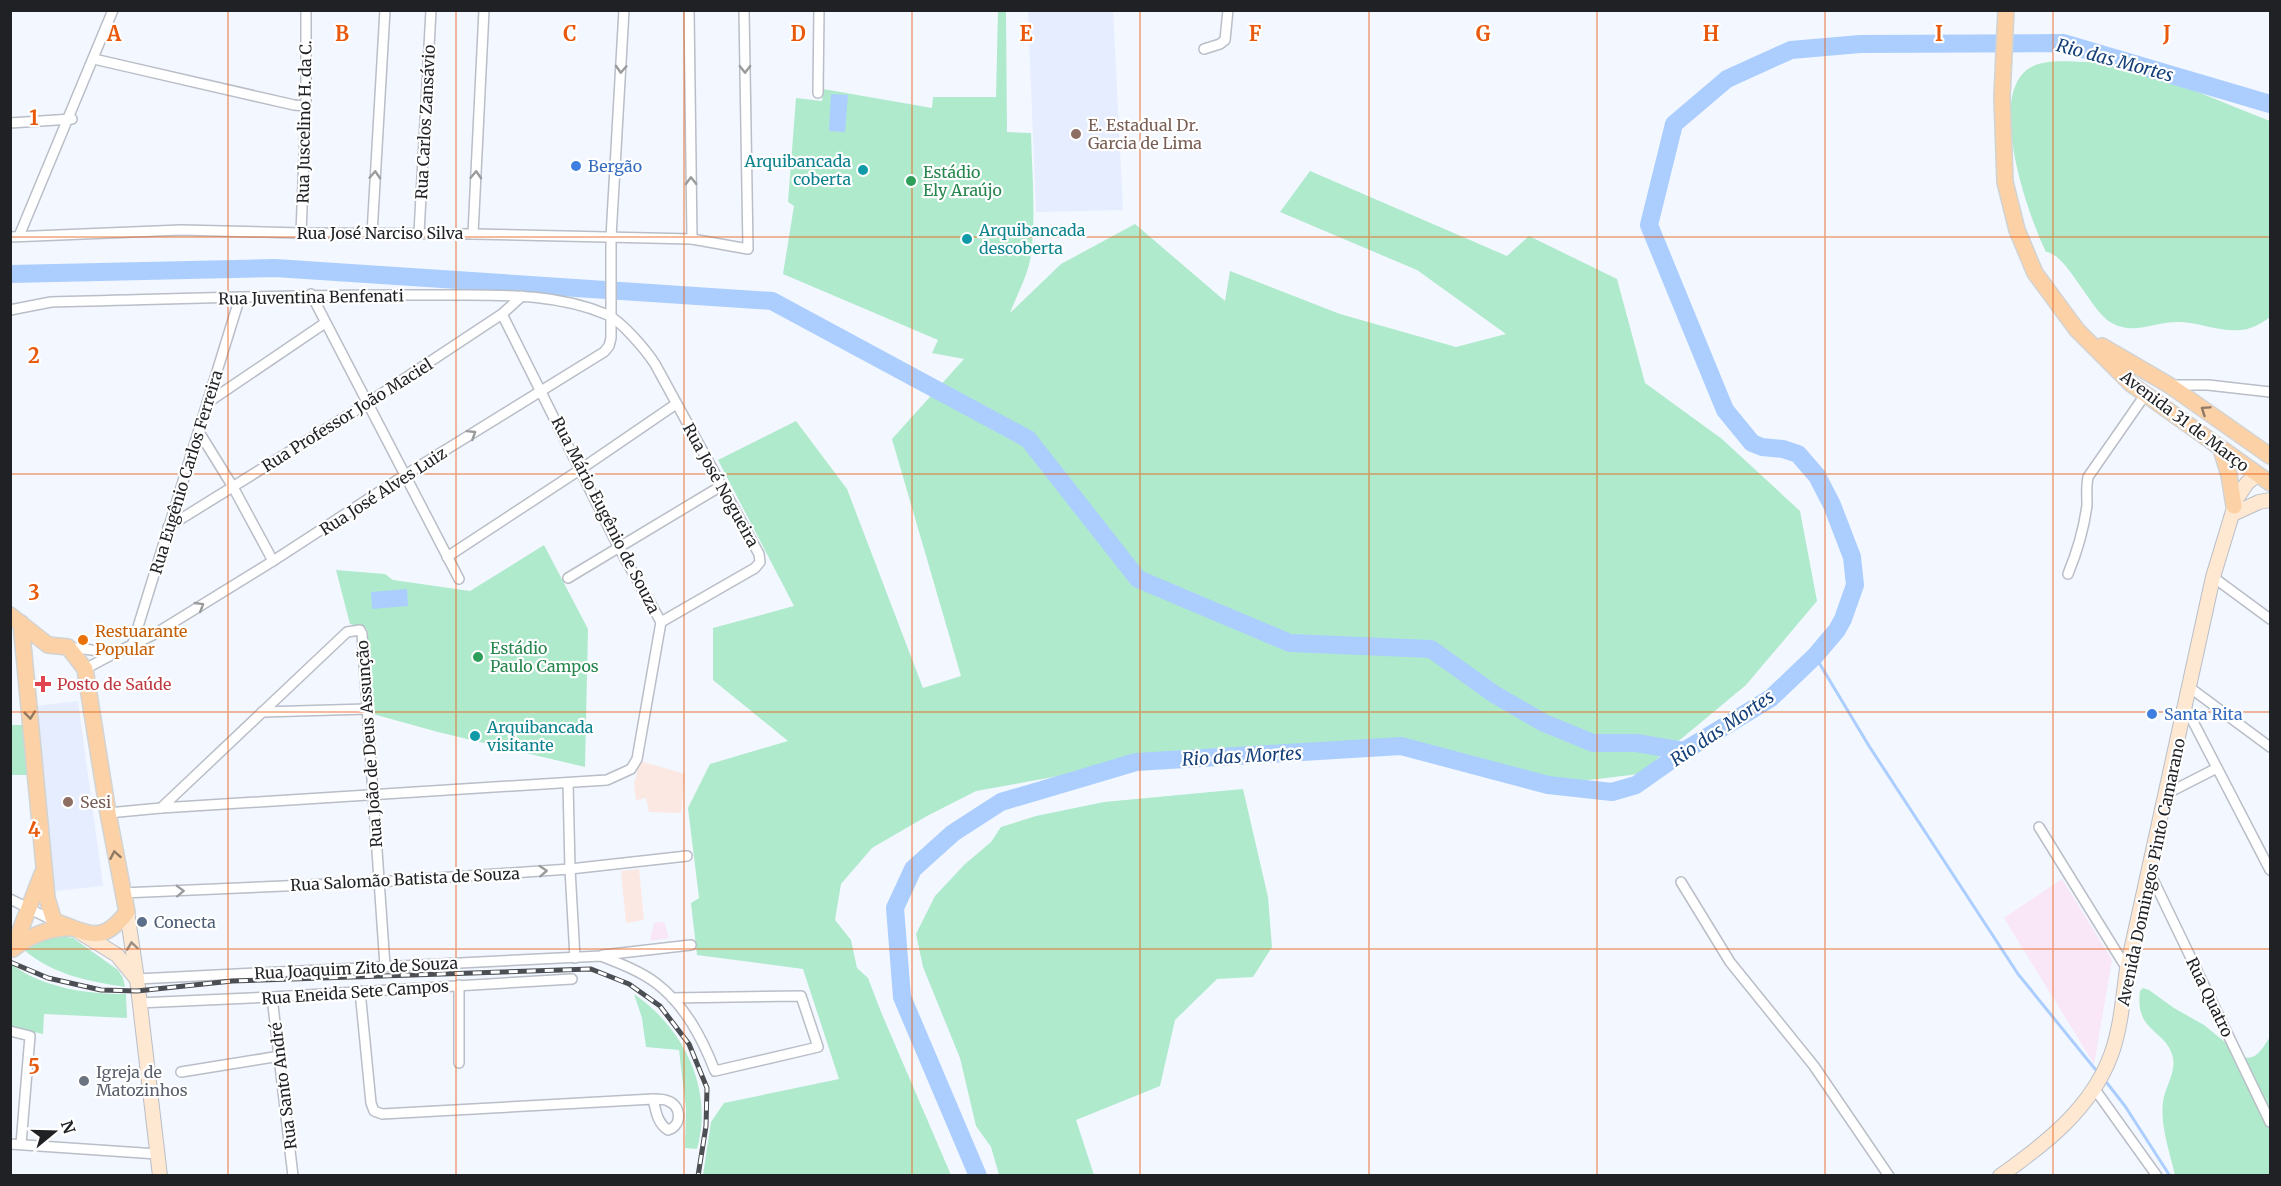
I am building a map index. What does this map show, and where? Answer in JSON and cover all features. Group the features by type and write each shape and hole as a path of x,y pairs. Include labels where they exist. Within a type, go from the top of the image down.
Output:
{"main road":[{"name":"Avenida 31 de Março","path":"2006,10 2002,97 2005,182 2017,230 2036,273 2077,330 2131,384 2216,446 2264,473 2271,483"},
{"name":"Avenida 31 de Março","path":"2077,330 2125,361 2169,385 2271,456"},
{"path":"2150,399 2156,392 2169,385"},
{"path":"2224,423 2216,446 2229,475 2233,510 2271,500"},
{"name":"Avenida Domingos Pinto Camarano","path":"2000,1176 2064,1125 2094,1088 2111,1056 2119,1025 2127,969 2213,577 2237,498 2247,483 2264,473"},
{"path":"16,619 48,645 68,647 85,669 137,979 160,1176"},
{"path":"16,619 25,661 47,898 54,921 90,934 105,933 117,925 127,912"},
{"path":"25,661 48,645"},
{"path":"12,951 44,869"},
{"path":"12,951 38,933 54,928 72,927 117,955 137,979"}],"street":[{"path":"97,59 113,10"},
{"path":"18,236 72,119 118,10"},
{"name":"Rua Juscelino H. da C.","path":"301,233 306,106 306,10"},
{"path":"372,234 385,10"},
{"name":"Rua Carlos Zansávio","path":"419,233 431,10"},
{"path":"473,234 484,10"},
{"name":"Rua José Alves Luiz","path":"85,669 132,646 273,561 405,475 604,352 609,346 610,249 624,10"},
{"path":"689,10 692,239"},
{"name":"Rua José Narciso Silva","path":"18,236 181,230 419,233 692,239 748,249 744,10"},
{"path":"818,93 819,10"},
{"path":"1204,50 1224,40 1228,10"},
{"path":"97,59 306,106"},
{"path":"11,125 72,119"},
{"path":"311,294 366,404 459,579"},
{"name":"Rua Juventina Benfenati","path":"10,310 51,302 311,294 522,296 567,302 610,316"},
{"name":"Rua Professor João Maciel","path":"168,527 366,404 502,314 522,296"},
{"name":"Rua Eugênio Carlos Ferreira","path":"132,646 240,297"},
{"name":"Rua Mário Eugênio de Souza","path":"502,314 620,548 661,622 637,759 631,770 608,780 568,783"},
{"name":"Rua José Nogueira","path":"610,316 619,322 649,355 759,554 760,562 755,568 661,622"},
{"path":"207,403 325,324"},
{"path":"2169,385 2208,385 2271,392"},
{"path":"2068,574 2077,550 2087,504 2088,477 2150,399"},
{"path":"447,557 676,404"},
{"path":"199,432 233,487 273,561"},
{"path":"568,578 721,486"},
{"path":"2213,577 2271,619"},
{"name":"Rua João de Deus Assunção","path":"262,712 347,632 360,630 385,966"},
{"path":"68,647 115,653"},
{"path":"2188,687 2271,747"},
{"path":"2186,708 2271,870"},
{"path":"161,808 262,712 367,710"},
{"path":"2166,794 2217,768"},
{"path":"108,813 568,783 575,958"},
{"path":"2039,827 2127,969"},
{"name":"Rua Salomão Batista de Souza","path":"122,893 378,882 570,869 687,856"},
{"name":"Rua Quatro","path":"2150,871 2271,1122"},
{"path":"1681,882 1731,962 1814,1066 1888,1176"},
{"path":"10,898 54,921"},
{"name":"Rua Joaquim Zito de Souza","path":"137,979 575,958 690,945"},
{"path":"601,956 655,982 672,998 690,1020 706,1048 715,1071 818,1047 801,996 672,998"},
{"name":"Rua Eneida Sete Campos","path":"138,1003 572,980"},
{"path":"459,985 459,1063"},
{"path":"360,991 371,1103 374,1111 382,1114 653,1099"},
{"name":"Rua Santo André","path":"272,997 293,1176"},
{"path":"10,1031 30,1036 21,1144"},
{"path":"180,1072 280,1056"},
{"path":"2094,1088 2157,1176"},
{"path":"10,1144 157,1154"}],"shaded area":[{"name":"E. Estadual Dr. Garcia de Lima","path":"1028,11 1113,11 1123,210 1036,212"},
{"name":"Sesi","path":"78,701 103,886 54,891 35,706"},
{"path":"640,761 685,774 681,813 649,812 646,798 636,800 634,784"},
{"path":"639,869 644,920 626,923 621,871"},
{"path":"2062,879 2112,960 2094,1064 2004,918"},
{"path":"664,922 669,938 650,941 654,923"}],"green space":[{"path":"998,11 1006,11 1007,132 1031,133 1033,210 1031,255 1025,278 1010,313 1061,264 1135,224 1225,301 1230,271 1340,314 1456,347 1506,334 1417,270 1280,212 1310,171 1507,256 1529,236 1617,279 1645,383 1722,439 1800,511 1817,601 1746,685 1639,774 1548,785 1401,746 1136,762 976,791 927,816 872,848 841,884 835,920 851,940 857,968 868,978 951,1175 703,1175 711,1122 724,1103 839,1079 803,969 697,955 691,903 699,898 688,808 710,764 788,741 713,680 713,628 794,606 718,460 796,421 847,489 923,688 961,676 892,439 964,359 932,353 938,340 783,274 794,206 788,202 796,98 822,101 823,89 932,108 933,97 996,97"},
{"path":"2061,61 2096,62 2163,79 2270,121 2270,317 2264,321 2241,330 2225,330 2177,322 2135,328 2118,326 2110,322 2094,306 2062,262 2046,252 2030,212 2015,158 2011,130 2011,105 2016,84 2028,69 2035,65"},
{"name":"Estádio Paulo Campos","path":"544,545 588,629 585,767 373,714 367,629 350,624 336,570 385,574 393,580 470,591"},
{"path":"11,725 23,725 27,775 11,775"},
{"path":"1243,789 1268,897 1272,947 1253,977 1217,979 1175,1020 1160,1086 1076,1120 1094,1175 999,1175 991,1147 976,1126 960,1058 923,967 916,934 935,896 965,864 991,842 1001,827 1036,816 1104,802"},
{"path":"56,935 73,938 118,970 125,987 72,976 35,959 24,950 35,942"},
{"path":"12,965 38,979 66,988 96,993 126,994 127,1018 44,1014 43,1034 11,1027"},
{"path":"2143,988 2204,1025 2243,1057 2256,1055 2270,1037 2270,1175 2175,1175 2162,1111 2164,1096 2173,1069 2173,1058 2165,1042 2146,1023 2142,1015 2139,1005 2140,991"},
{"path":"634,994 667,1024 691,1062 698,1083 701,1105 701,1127 697,1149 685,1148 686,1109 679,1050 646,1047 642,1018"}],"water":[{"path":"831,94 848,95 845,132 829,131"},
{"path":"407,589 408,606 372,609 371,592"}],"waterway":[{"name":"Rio das Mortes","path":"978,1176 902,997 895,908 913,869 953,833 1001,802 1136,762 1401,746 1548,785 1612,792 1636,785 1684,751 1771,698 1815,656 1837,630 1855,585 1852,557 1832,505 1817,476 1798,454 1752,443 1725,410 1649,225 1674,124 1727,79 1791,50 1860,44 2063,43 2270,104"},
{"path":"10,274 275,268 772,301 1028,439 1138,579 1290,643 1431,649 1494,694 1544,723 1593,743 1636,743 1684,751"},
{"path":"1815,656 1869,746 2018,974 2095,1069"},
{"path":"2107,1083 2125,1106 2170,1176"}],"railway":[{"path":"10,962 48,978 101,990 137,991 232,981 591,969 629,984 660,1006 689,1044 707,1088 706,1126 698,1176"}],"place":[{"name":"E. Estadual Dr. Garcia de Lima","path":"1076,134"},
{"name":"Bergão","path":"576,166"},
{"name":"Arquibancada coberta","path":"863,170"},
{"name":"Estádio Ely Araújo","path":"911,181"},
{"name":"Arquibancada descoberta","path":"967,239"},
{"name":"Restuarante Popular","path":"83,640"},
{"name":"Estádio Paulo Campos","path":"478,657"},
{"name":"Posto de Saúde","path":"43,684"},
{"name":"Santa Rita","path":"2152,714"},
{"name":"Arquibancada visitante","path":"475,736"},
{"name":"Sesi","path":"68,802"},
{"name":"Conecta","path":"142,922"},
{"name":"Igreja de Matozinhos","path":"84,1081"}]}
